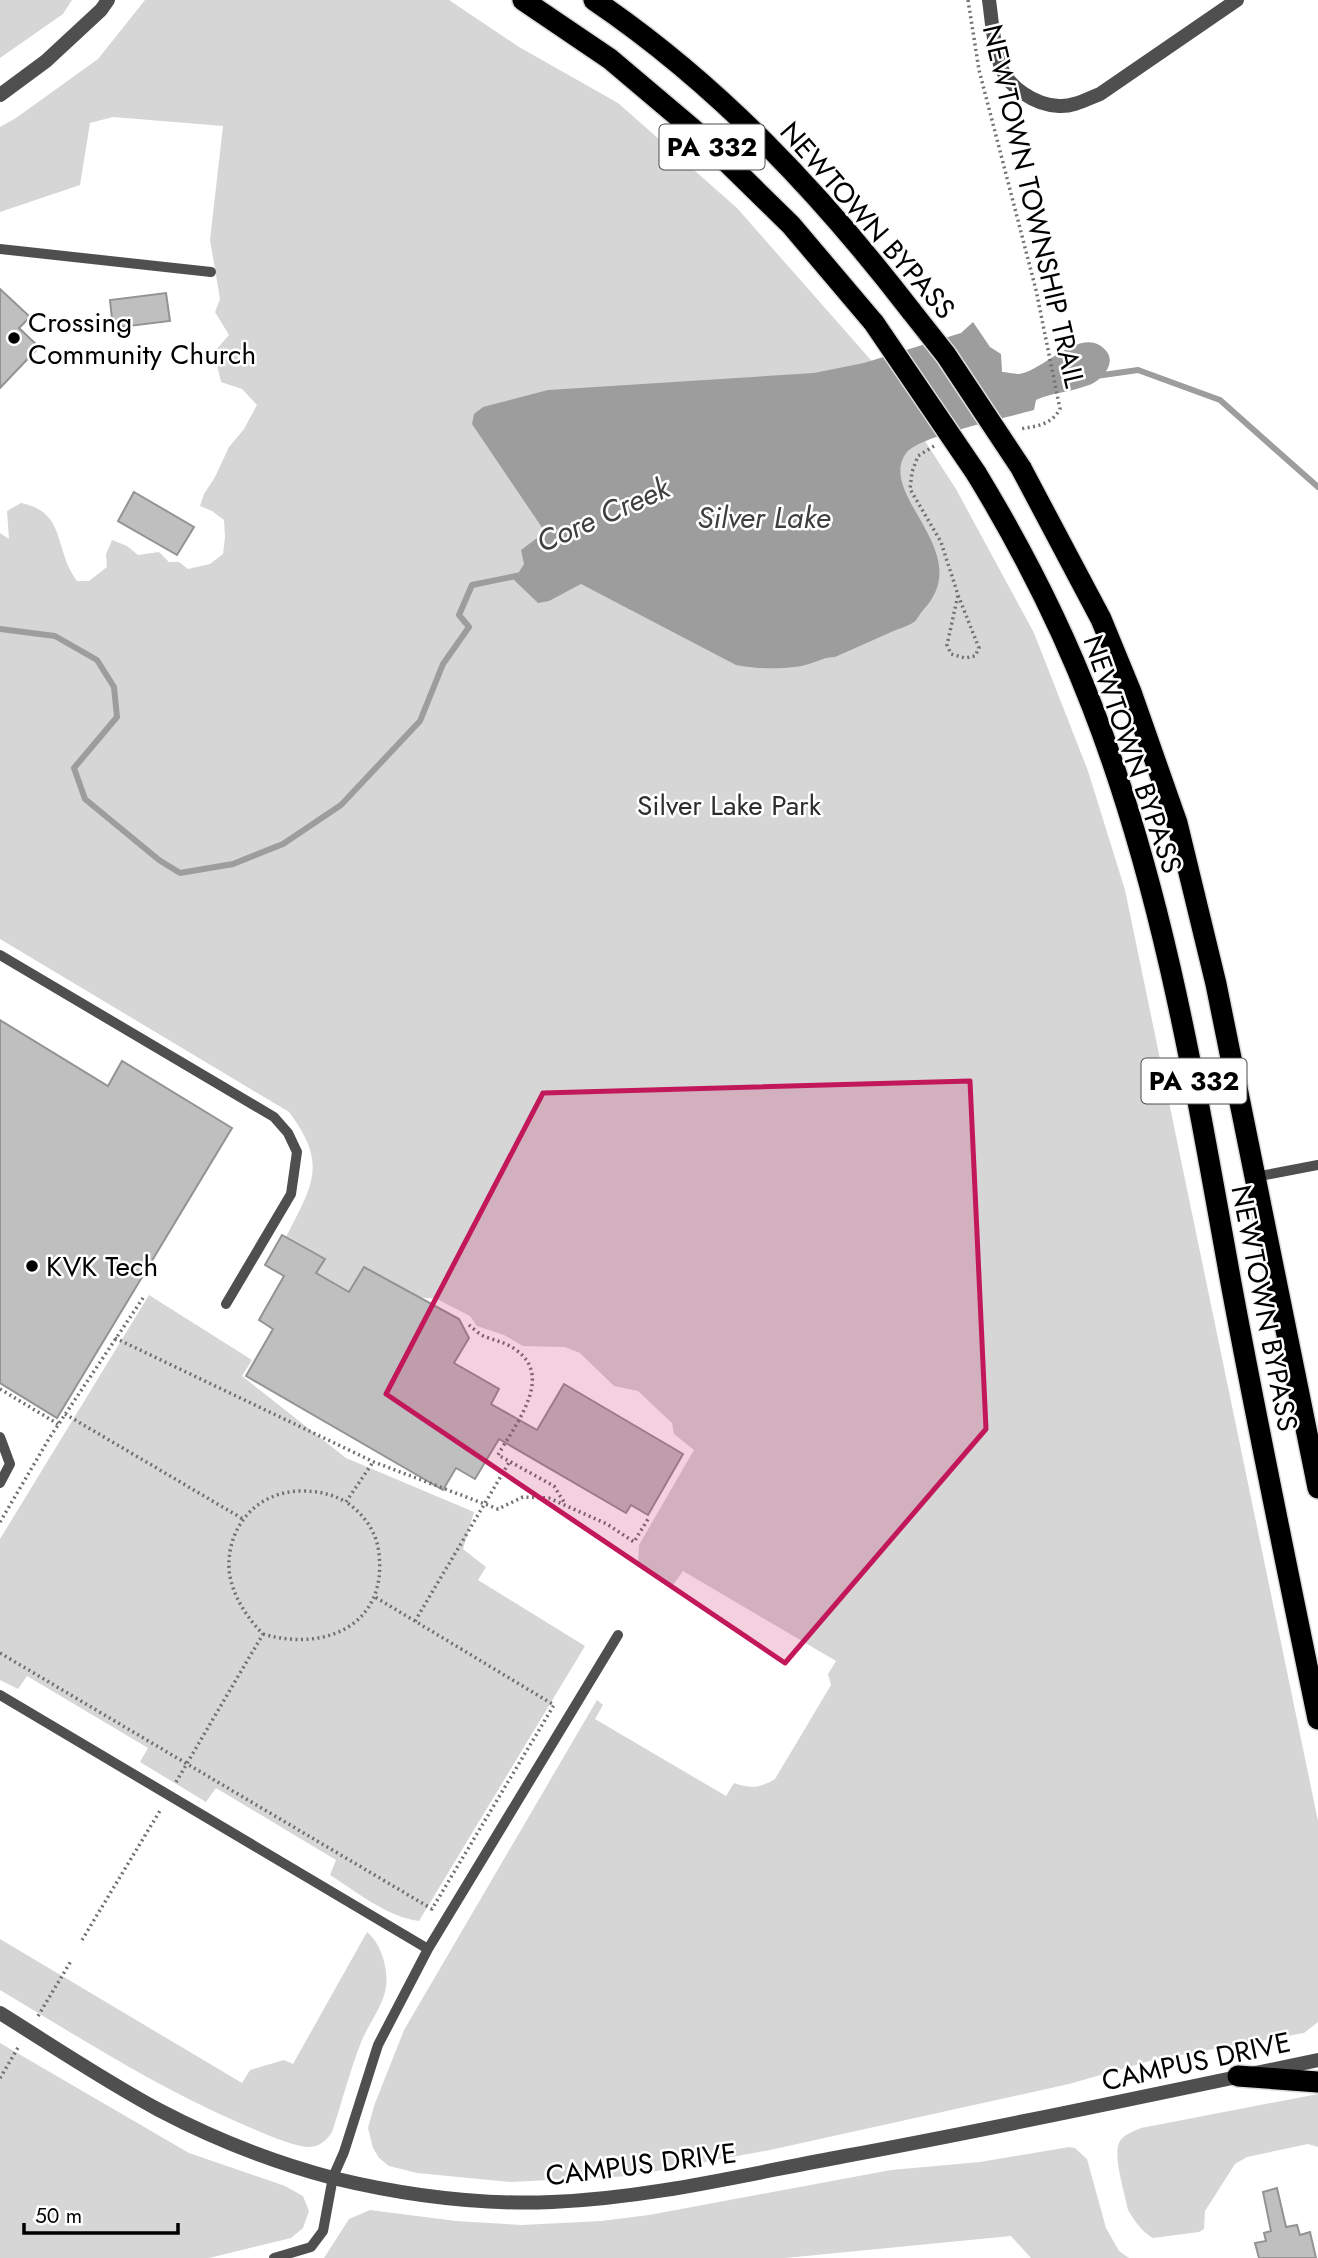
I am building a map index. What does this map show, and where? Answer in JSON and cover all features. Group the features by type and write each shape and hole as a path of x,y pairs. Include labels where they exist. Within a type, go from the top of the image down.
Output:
{"highway":[{"name":"NEWTOWN BYPASS","path":"523,0 610,59 694,130 791,225 874,323 976,473 1000,511 1057,622 1092,706 1140,850 1169,965 1192,1070 1255,1411 1318,1719"},
{"name":"NEWTOWN BYPASS","path":"594,0 632,25 743,119 863,247 946,355 1021,468 1101,619 1165,785 1201,917 1318,1488"},
{"path":"1238,2076 1318,2082"}],"street":[{"path":"0,95 46,61 101,10 108,0"},
{"path":"989,0 996,45 1005,75 1018,89 1038,102 1060,106 1076,104 1100,94 1237,0"},
{"name":"CAMPUS DRIVE","path":"0,2013 158,2110 219,2139 272,2159 333,2178 397,2191 510,2202 628,2196 708,2183 990,2130 1318,2060"}],"lane":[{"path":"0,249 211,272"},
{"path":"0,955 274,1117 288,1133 297,1152 291,1194 226,1304"},
{"path":"1255,1177 1318,1165"},
{"path":"0,1437 10,1464 0,1482"},
{"path":"274,2258 311,2247 323,2231 333,2178 379,2045 428,1949 618,1635"},
{"path":"0,1695 428,1949"}],"path":[{"name":"NEWTOWN TOWNSHIP TRAIL","path":"968,0 979,70 1036,290 1060,409 1056,417 1047,424 1012,431"},
{"path":"944,444 931,446 918,456 910,489 941,542 979,648 975,656 965,658 951,654 947,645 958,595"},
{"path":"0,1522 65,1414 145,1295"},
{"path":"469,1325 484,1336 518,1351 532,1371 532,1395 498,1455 554,1486 566,1504"},
{"path":"115,1338 374,1462 498,1509 523,1497 549,1498 607,1524 634,1542 648,1519"},
{"path":"0,1389 59,1424"},
{"path":"65,1414 243,1519"},
{"path":"415,1621 510,1461"},
{"path":"346,1502 374,1462"},
{"path":"320,1491 346,1502 365,1518 379,1546 380,1574 375,1597 367,1610 357,1620 331,1636 300,1640 279,1639 263,1634 244,1613 229,1570 233,1539 243,1519 264,1500 289,1492 320,1491"},
{"path":"0,1653 432,1909 554,1705 375,1597"},
{"path":"175,1784 263,1634"},
{"path":"82,1940 161,1809"},
{"path":"38,2016 71,1961"},
{"path":"0,2078 19,2046"}],"highlighted area":[{"path":"970,1081 986,1429 785,1663 386,1394 543,1093"}],"green space":[{"path":"0,0 72,0 63,14 0,58"},
{"name":"Silver Lake Park","path":"145,0 449,0 519,47 618,103 737,208 877,367 956,489 1034,633 1088,771 1125,890 1318,1821 1318,2022 1304,2033 1153,2060 1069,2084 770,2150 630,2176 510,2182 417,2173 389,2166 379,2158 373,2148 368,2128 404,2030 597,1700 603,1705 595,1719 726,1796 734,1783 755,1787 775,1779 831,1685 828,1674 836,1661 683,1571 673,1585 638,1564 639,1545 694,1450 674,1434 672,1423 638,1391 614,1386 580,1353 565,1347 523,1346 504,1335 477,1326 470,1316 437,1299 415,1297 364,1267 349,1292 316,1273 324,1259 286,1237 309,1188 312,1174 309,1146 289,1112 0,939 0,533 9,539 7,511 21,503 46,514 53,523 77,581 89,581 107,567 106,554 112,540 127,546 138,555 159,552 169,562 179,562 188,569 210,564 223,554 224,520 200,506 229,447 244,429 257,405 242,389 221,382 214,352 229,335 215,312 220,299 210,240 223,126 113,117 90,123 80,185 0,212 0,127 98,59"},
{"path":"149,1295 252,1360 242,1376 346,1458 474,1512 463,1549 486,1567 478,1580 585,1646 419,1921 395,1915 362,1896 330,1875 336,1860 216,1788 206,1802 140,1762 148,1748 27,1676 18,1689 0,1680 0,1539"},
{"path":"367,1932 384,1959 385,1992 358,2051 332,2132 324,2141 314,2146 306,2147 279,2139 205,2107 116,2059 0,1990 0,1939 242,2083 250,2070 284,2060 293,2064"},
{"path":"0,2043 189,2153 285,2186 303,2196 309,2211 303,2228 291,2238 209,2258 0,2258"},
{"path":"1318,2094 1318,2147 1308,2144 1247,2157 1235,2164 1205,2211 1204,2229 1153,2238 1133,2218 1128,2210 1117,2157 1119,2143 1125,2136 1141,2128"},
{"path":"1075,2148 1087,2159 1106,2228 1119,2251 1129,2258 1031,2258 1011,2236 785,2258 324,2258 349,2219 370,2210 456,2221 522,2225 601,2221 649,2215 891,2170 980,2162"}],"water":[{"name":"Silver Lake","path":"973,322 990,347 1001,354 1002,372 1019,374 1029,371 1076,345 1087,342 1098,344 1107,352 1110,362 1106,372 1094,383 1036,400 1034,410 946,434 907,452 900,468 903,486 933,545 939,566 937,587 911,624 835,657 792,667 752,667 736,665 581,584 549,601 538,603 514,580 524,564 521,550 545,532 472,424 474,414 483,407 548,390 814,373 864,363 961,333"}],"building":[{"name":"Crossing Community Church","path":"0,289 30,317 19,328 39,347 0,388"},
{"path":"166,293 170,321 113,328 110,300"},
{"path":"134,492 194,527 177,555 118,521"},
{"path":"0,1020 108,1086 122,1061 232,1128 57,1418 0,1383"},
{"path":"282,1235 325,1259 316,1273 349,1292 364,1267 459,1319 469,1338 454,1363 499,1389 491,1404 537,1430 564,1384 683,1454 648,1515 631,1505 626,1513 499,1439 475,1479 456,1468 443,1490 246,1376 273,1329 259,1320 284,1276 265,1265"},
{"path":"1277,2188 1286,2227 1297,2225 1300,2235 1310,2232 1316,2258 1259,2258 1255,2243 1266,2241 1264,2233 1271,2231 1263,2192"}],"waterway":[{"name":"Core Creek","path":"1096,376 1138,370 1220,400 1318,487"},
{"name":"Core Creek","path":"0,629 55,636 97,660 114,687 117,717 74,768 85,799 159,860 180,873 233,864 283,844 341,805 420,721 443,664 469,627 459,615 472,585 521,575"}],"place":[{"name":"Crossing Community Church","path":"14,338"},
{"name":"KVK Tech","path":"32,1266"}]}
